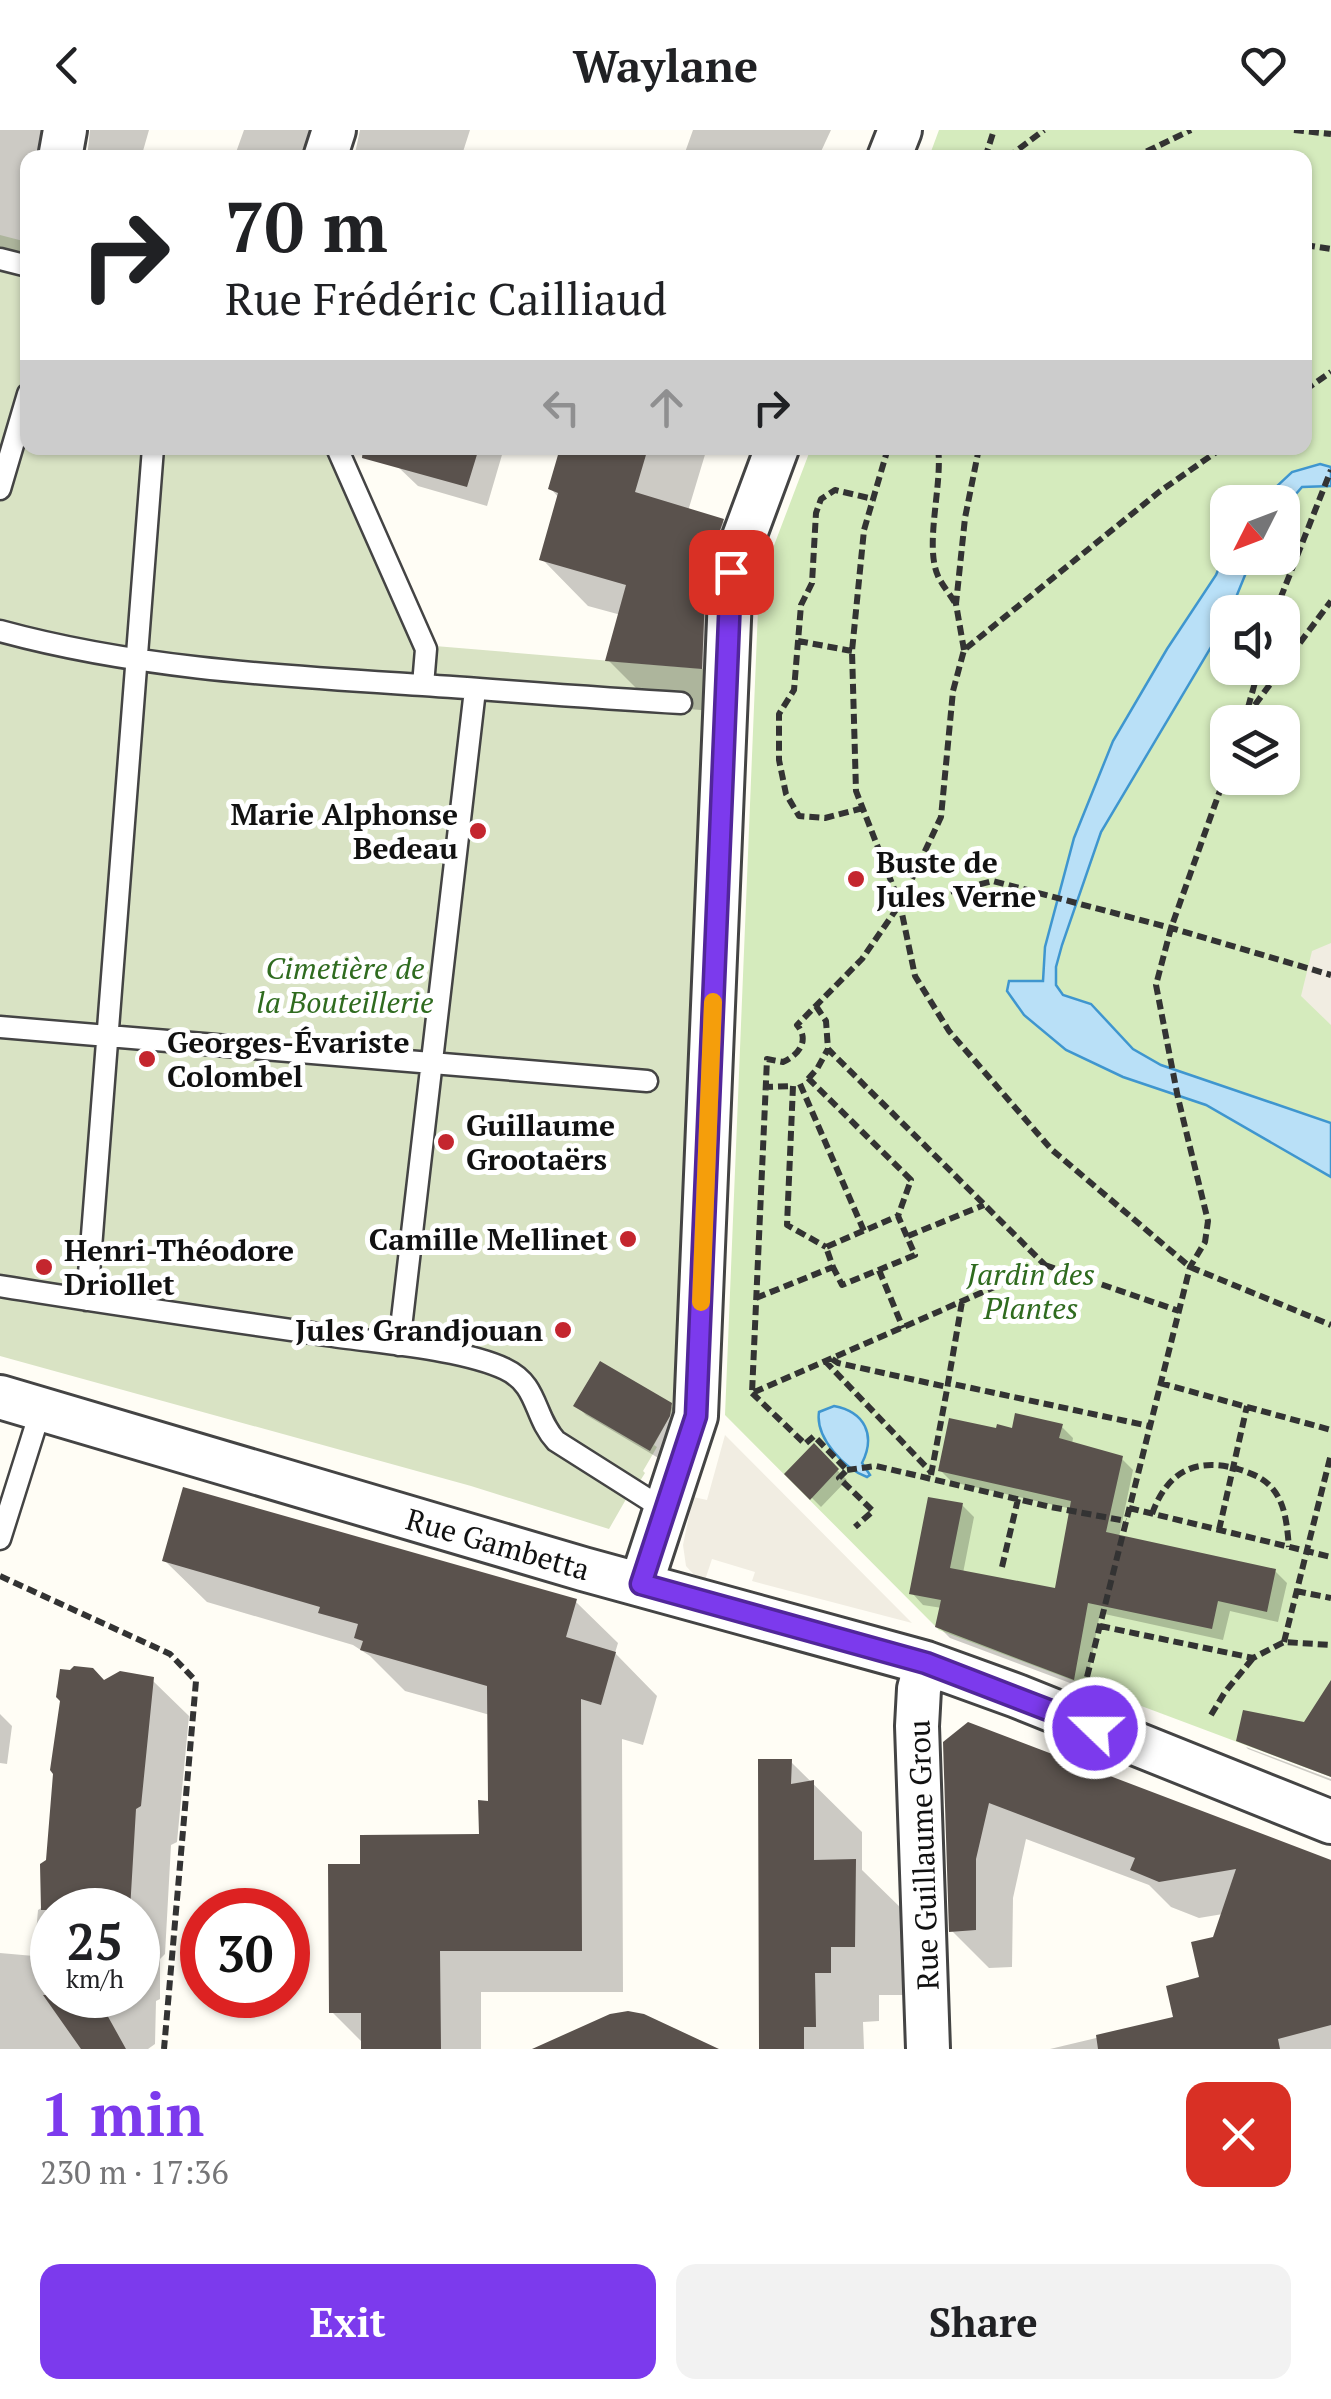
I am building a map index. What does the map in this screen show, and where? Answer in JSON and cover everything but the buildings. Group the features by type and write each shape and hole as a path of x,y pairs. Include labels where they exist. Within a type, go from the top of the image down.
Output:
{"street":[{"path":"641,1584 696,1416 730,587 736,553 774,455"},
{"name":"Rue Gambetta","path":"0,1397 926,1663 1331,1822"},
{"name":"Rue Guillaume Grou","path":"926,1663 919,1689 917,1726 928,2049"}],"lane":[{"path":"0,489 20,421"},
{"path":"87,1300 153,455"},
{"path":"340,455 426,650 423,686"},
{"path":"0,632 138,661 273,677 682,704"},
{"path":"398,1345 476,690"},
{"path":"0,1027 647,1082"},
{"path":"0,1286 398,1345 505,1369 530,1387 546,1430 556,1441 665,1510"},
{"path":"0,1539 41,1410"}],"path":[{"path":"1017,150 1044,130"},
{"path":"1150,150 1191,130"},
{"path":"1294,130 1331,134"},
{"path":"886,455 864,530 852,651 856,790 900,904 915,976 948,1032 1051,1149 1190,1267 1331,1325"},
{"path":"939,455 934,521 936,574 956,604"},
{"path":"847,1470 814,1436 805,1444 752,1392 766,1060 784,1062 798,1053 803,1036 797,1024 862,959 900,904 940,817 954,691 964,650 956,604 977,455"},
{"path":"964,650 1158,492 1212,455"},
{"path":"1281,595 1331,470"},
{"path":"863,808 825,818 799,816 786,794 778,760 778,714 794,690 802,604 812,584 816,514 822,499 836,490 873,499"},
{"path":"1300,643 1331,601"},
{"path":"798,641 852,651"},
{"path":"1085,1684 1190,1267 1205,1242 1208,1221 1156,985 1171,928 1218,795"},
{"path":"900,904 993,881 1331,975"},
{"path":"763,1087 800,1083 817,1069 828,1049 826,1021 816,1006"},
{"path":"828,1049 1044,1265 1179,1311"},
{"path":"800,1083 911,1180 898,1216 826,1247"},
{"path":"800,1083 864,1231"},
{"path":"800,1083 787,1225 826,1247 842,1285 915,1255 898,1216"},
{"path":"908,1236 984,1205"},
{"path":"752,1392 829,1362 1044,1265"},
{"path":"756,1298 832,1267"},
{"path":"879,1270 903,1328"},
{"path":"931,1475 962,1302"},
{"path":"829,1362 1150,1426"},
{"path":"829,1362 931,1475"},
{"path":"1160,1383 1331,1430"},
{"path":"1219,1530 1247,1406"},
{"path":"1284,1642 1331,1454"},
{"path":"1152,1514 1160,1495 1186,1470 1202,1464 1233,1468 1258,1476 1271,1486 1281,1502 1289,1547"},
{"path":"855,1527 872,1512 839,1478 847,1470 867,1467 931,1475 1018,1499 1126,1521"},
{"path":"1002,1568 1018,1499"},
{"path":"1129,1508 1331,1557"},
{"path":"0,1576 170,1654 196,1681 164,2049"},
{"path":"1296,1591 1331,1598"},
{"path":"1100,1626 1253,1658"},
{"path":"1211,1715 1253,1658 1284,1642 1331,1646"}],"green space":[{"name":"Jardin des Plantes","path":"939,130 1331,130 1331,1777 939,1630 725,1415 759,585 808,455 1312,455 1312,150 932,150"},
{"name":"Cimetière de la Bouteillerie","path":"0,235 20,240 20,455 350,455 435,646 706,669 673,1410 654,1445 657,1447 645,1473 609,1529 471,1486 0,1356"}],"shaded area":[{"path":"1331,943 1331,1025 1301,996 1312,951"},
{"path":"725,1435 912,1623 752,1581 755,1572 712,1559 705,1580 695,1576 686,1566 683,1545 693,1497 707,1500"}],"water":[{"path":"1320,464 1331,467 1331,486 1300,489 1300,485 1278,485 1292,472"},
{"path":"1216,575 1245,575 1237,595 1210,595 1210,649 1101,832 1062,945 1056,985 1063,995 1091,1004 1133,1049 1161,1065 1331,1123 1331,1177 1206,1105 1123,1077 1066,1050 1024,1015 1007,991 1009,981 1043,981 1045,947 1074,838 1113,741"},
{"path":"834,1406 853,1414 865,1426 868,1443 862,1463 870,1475 867,1477 841,1460 822,1432 819,1412"}],"slow traffic":[{"path":"701,1302 713,1002"}],"place":[{"name":"Marie Alphonse Bedeau","path":"478,831"},
{"name":"Buste de Jules Verne","path":"856,879"},
{"name":"Georges-Évariste Colombel","path":"147,1059"},
{"name":"Guillaume Grootaërs","path":"446,1142"},
{"name":"Camille Mellinet","path":"628,1239"},
{"name":"Henri-Théodore Driollet","path":"44,1267"},
{"name":"Jules Grandjouan","path":"563,1330"}],"route":[{"path":"731,572 696,1416 641,1584 926,1663 1095,1728"}]}
